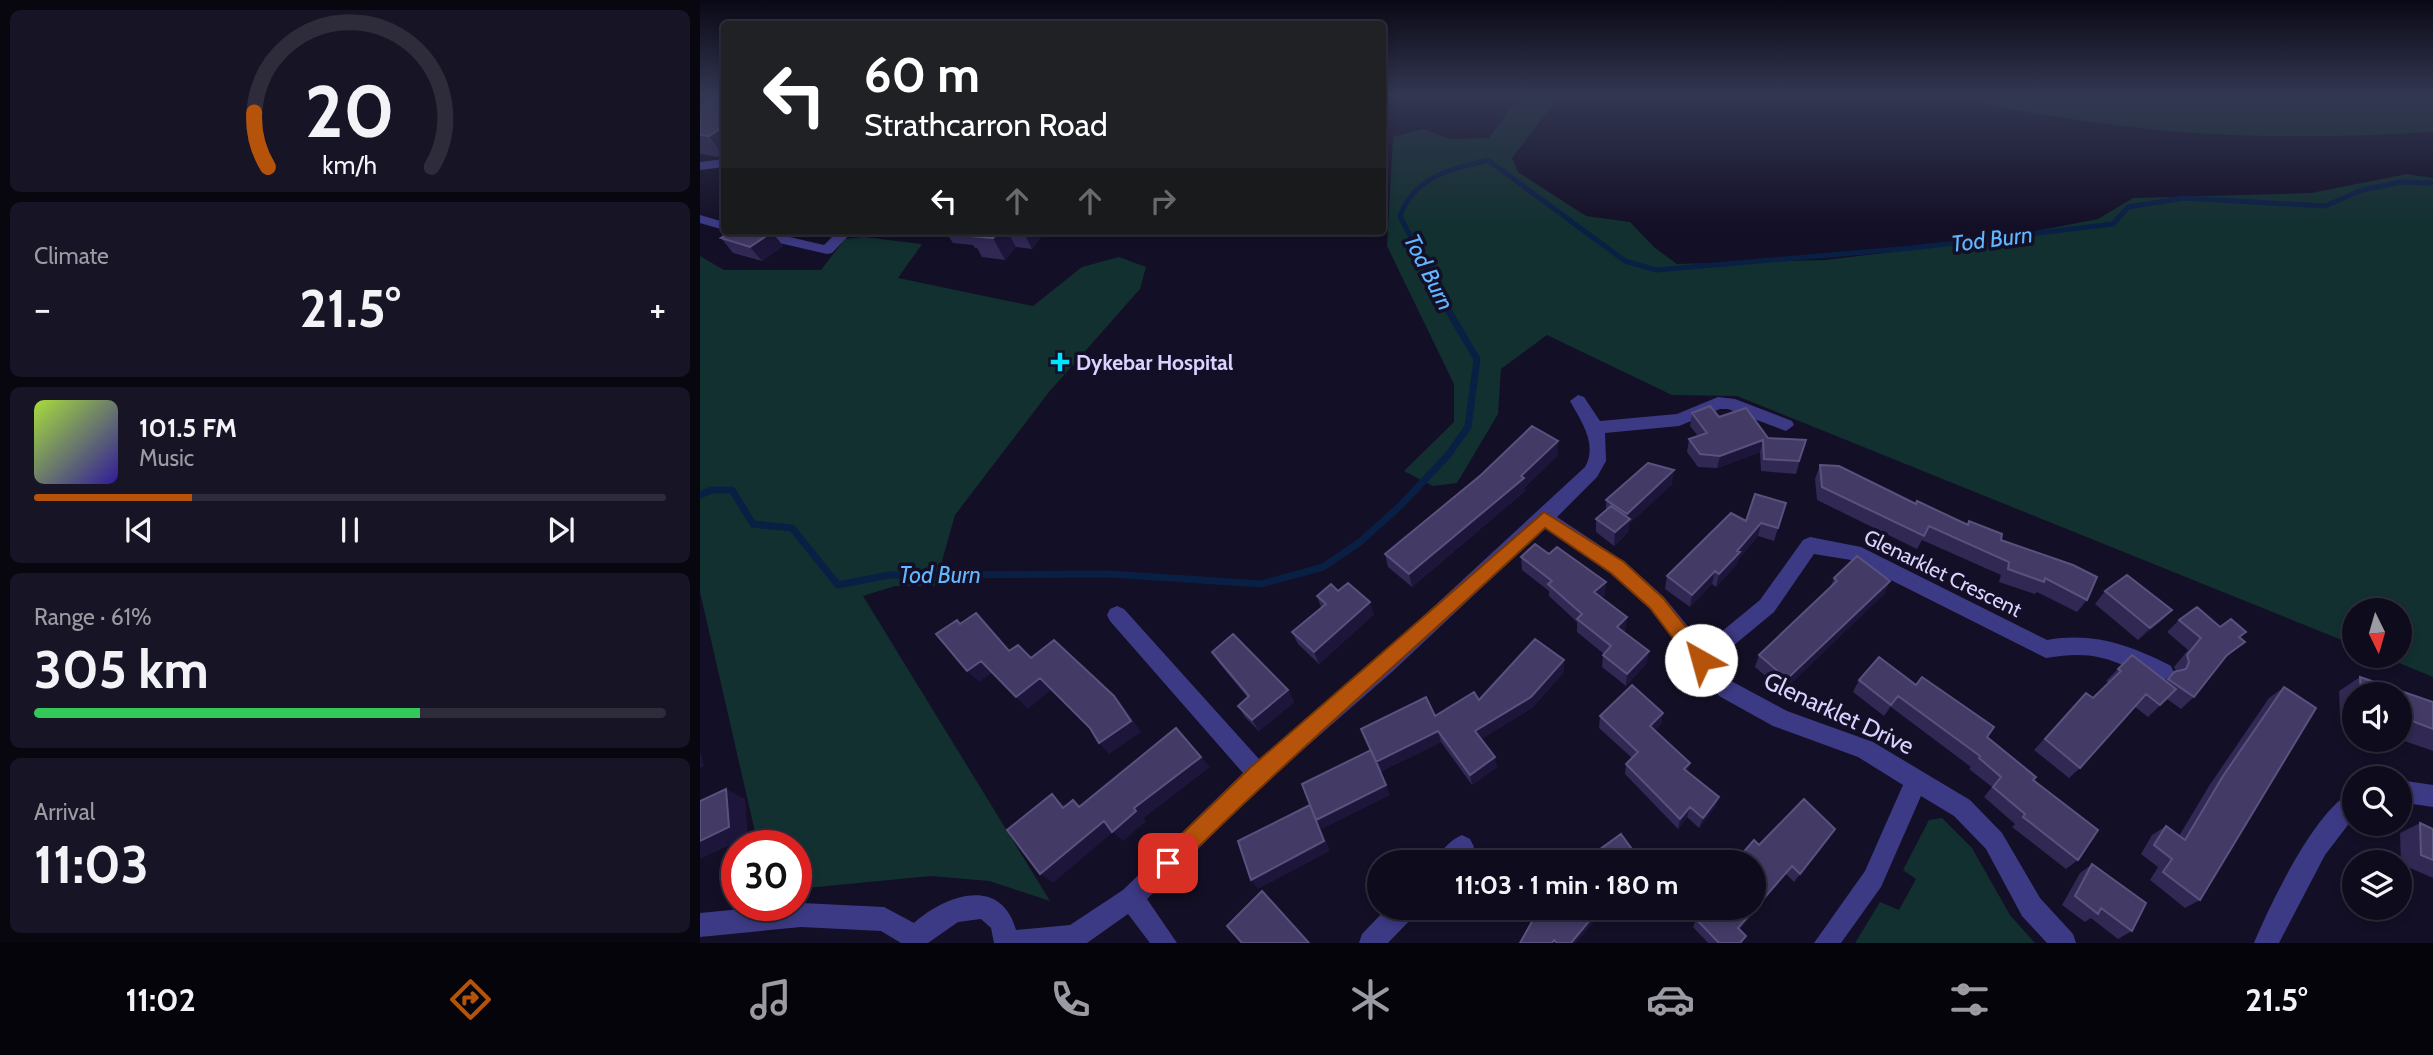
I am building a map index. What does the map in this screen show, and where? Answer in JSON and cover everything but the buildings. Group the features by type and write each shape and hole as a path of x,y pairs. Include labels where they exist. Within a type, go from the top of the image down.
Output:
{"street":[{"path":"700,166 721,163"},
{"path":"700,219 721,225"},
{"path":"763,235 827,250 842,235"},
{"path":"1012,943 1074,937 1131,898 1258,774 1386,664 1544,518 1591,472 1597,461 1596,428 1578,401"},
{"path":"1596,428 1679,420 1718,403 1729,403 1786,425"},
{"name":"Glenarklet Drive","path":"1544,518 1618,568 1657,603 1726,689 1781,719 1865,749 1962,808 1994,841 2031,906 2064,943"},
{"name":"Glenarklet Crescent","path":"1701,660 1767,606 1810,545 1854,552 2046,649 2071,644 2097,645 2120,650 2164,673"},
{"path":"1117,615 1258,774"},
{"path":"1826,943 1873,879 1917,779"},
{"path":"2412,793 2433,796"},
{"path":"2266,943 2325,836 2342,811"},
{"path":"1131,898 1165,943"},
{"path":"700,925 801,915 884,919 915,941 931,923 951,912 982,908 995,914 1002,922 1006,943"},
{"path":"1371,943 1393,920"}],"green space":[{"path":"1393,138 1527,138 1512,158 1518,172 1586,216 1630,222 1655,248 1677,264 1825,260 1985,241 2098,219 2133,198 2311,193 2407,174 2433,178 2433,677 2411,668 2412,598 2342,598 2342,640 1737,396 1672,395 1547,335 1501,369 1498,414 1457,483 1433,486 1404,471 1454,422 1454,384 1387,246"},
{"path":"864,237 922,244 898,278 1033,306 1082,267 1119,257 1146,267 1140,289 1049,392 955,515 935,586 895,586 863,596 1050,901 989,881 931,876 812,887 812,830 755,830 700,592 700,256 724,270 821,270 845,239"},
{"path":"1942,818 1972,848 2010,915 2035,943 1855,943 1880,902 1899,910 1916,879 1903,870 1929,820"}],"waterway":[{"name":"Tod Burn","path":"1449,312 1400,216 1414,192 1424,184 1448,171 1488,160 1625,261 1656,270 1912,248 2113,224 2128,207 2184,198 2325,206 2362,190 2401,182 2433,183"},
{"name":"Tod Burn","path":"700,495 711,490 732,490 753,524 792,528 838,585 889,575 1110,574 1261,584 1323,567 1360,542 1401,505 1448,455 1468,427 1477,359 1448,310"}],"place":[{"name":"Dykebar Hospital","path":"1060,362"}],"route":[{"path":"1168,863 1258,774 1386,664 1544,518 1618,568 1657,603 1701,660"}]}
